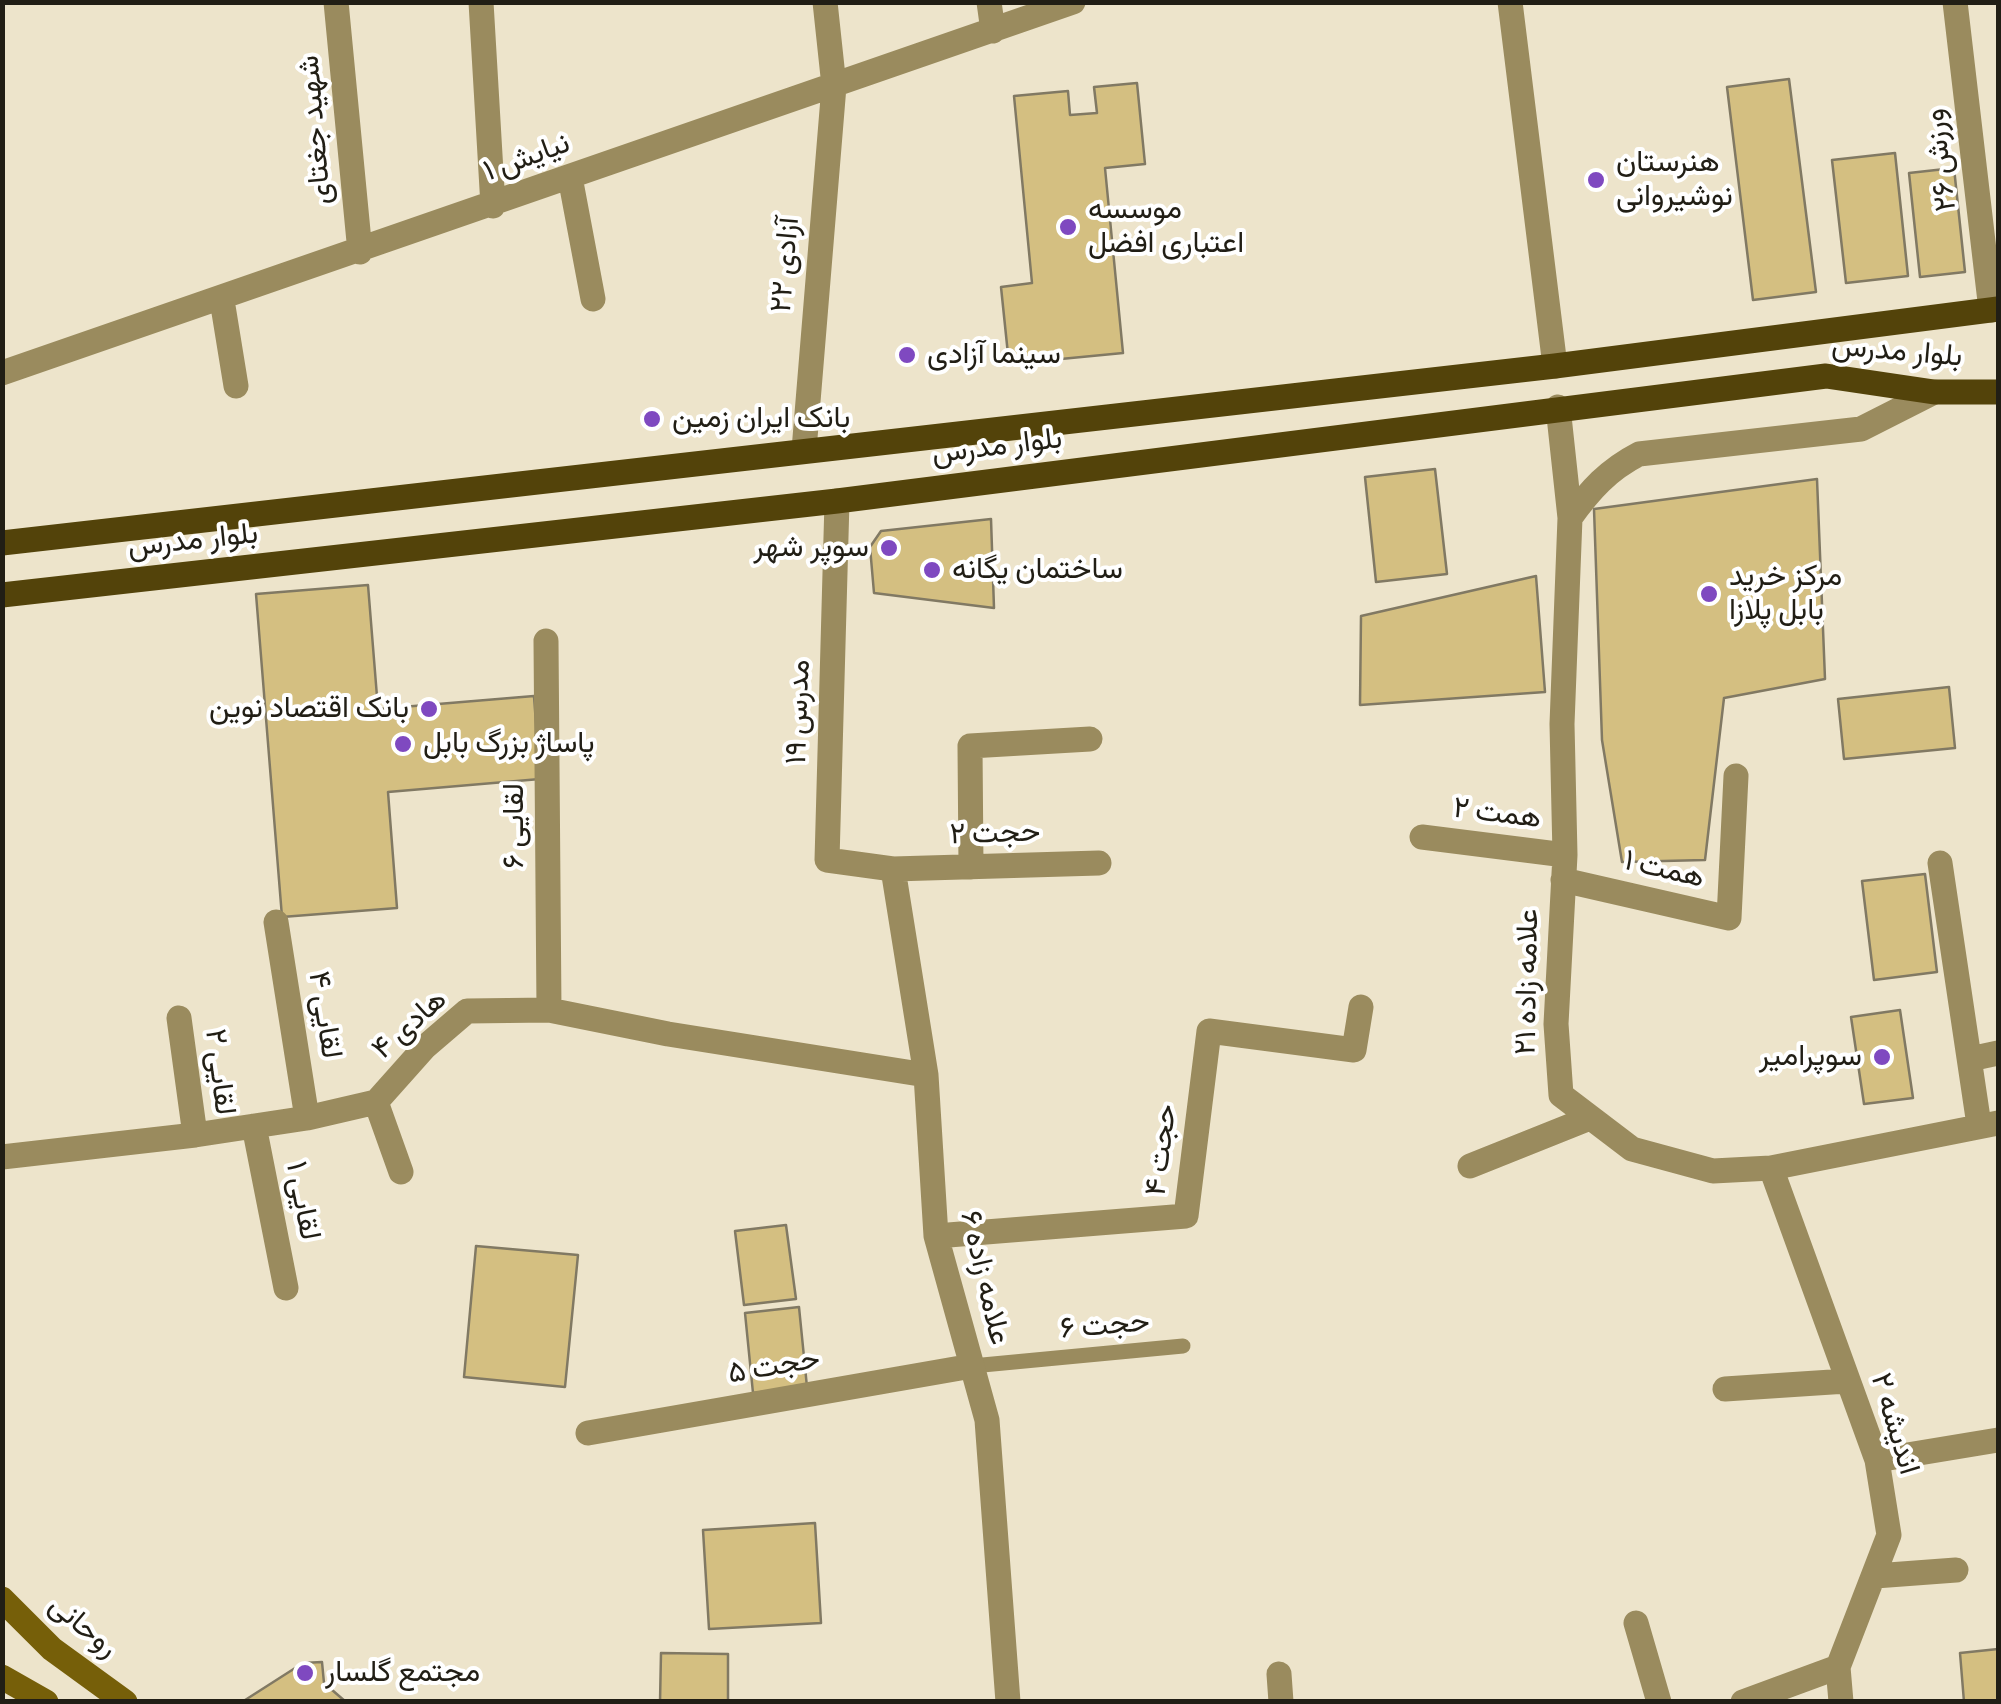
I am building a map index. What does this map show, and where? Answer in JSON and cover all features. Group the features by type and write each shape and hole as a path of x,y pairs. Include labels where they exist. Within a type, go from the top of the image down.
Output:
{"main road":[{"name":"بلوار مدرس","path":"2,544 1555,366 1995,310"},
{"name":"بلوار مدرس","path":"2,595 837,500 1826,376 1934,392 1998,392"},
{"name":"روحانی","path":"2,1598 52,1650 125,1702"},
{"path":"2,1677 46,1702"}],"street":[{"name":"شهید جغتای","path":"336,2 360,252"},
{"path":"481,2 493,206"},
{"name":"آزادی ٢٢","path":"804,450 834,86 825,2"},
{"path":"990,2 993,31"},
{"name":"نیایش ۱","path":"2,373 360,252 401,246 570,177 1073,2"},
{"path":"1510,2 1555,366"},
{"name":"ورزش ۲۶","path":"1955,2 1995,310"},
{"path":"570,177 593,298"},
{"path":"222,300 236,386"},
{"path":"1570,518 1592,488 1615,467 1639,454 1861,429 1934,392"},
{"name":"علامه زاده ۲۱","path":"1558,407 1570,518 1562,724 1564,868 1556,1024 1561,1096 1632,1150 1713,1171 1771,1168 1989,1124"},
{"name":"مدرس ۱۹","path":"837,500 827,860 893,869"},
{"name":"لقایی ۶","path":"546,640 549,1010"},
{"path":"971,867 970,746 1090,739"},
{"name":"همت ۱","path":"1564,868 1729,918 1736,776"},
{"name":"همت ۲","path":"1422,837 1564,868"},
{"path":"1940,863 1970,1059 1989,1124"},
{"name":"حجت ۲","path":"893,869 1098,864"},
{"name":"علامه زاده ۶","path":"893,869 926,1075 936,1236 986,1420 1008,1702"},
{"name":"لقایی ۴","path":"276,922 307,1118"},
{"name":"حجت ۴","path":"936,1236 1186,1216 1209,1031 1354,1050 1361,1007"},
{"name":"هادی ۴","path":"2,1157 195,1135 307,1118 376,1102 425,1046 467,1011 549,1010 668,1034 926,1075"},
{"name":"لقایی ۲","path":"180,1018 195,1135"},
{"path":"1970,1059 1998,1053"},
{"path":"376,1102 401,1172"},
{"path":"1470,1166 1590,1118"},
{"name":"لقایی ۱","path":"254,1126 286,1288"},
{"name":"اندیشه ۲","path":"1771,1168 1877,1460 1889,1535 1838,1667 1841,1702"},
{"name":"حجت ۵","path":"588,1433 972,1366"},
{"path":"1726,1389 1847,1380"},
{"path":"1877,1460 1998,1440"},
{"path":"1875,1576 1956,1570"},
{"path":"1636,1623 1659,1702"},
{"path":"1743,1702 1838,1667"},
{"path":"1279,1674 1282,1702"}],"lane":[{"name":"حجت ۶","path":"972,1366 1183,1346"}],"building":[{"path":"1789,79 1816,292 1753,300 1727,87"},
{"path":"1137,83 1145,164 1105,168 1123,353 1009,364 1001,287 1032,283 1014,96 1068,91 1070,115 1097,113 1094,87"},
{"path":"1895,153 1908,276 1846,283 1832,160"},
{"path":"1954,168 1965,272 1920,277 1909,173"},
{"path":"1435,469 1447,574 1376,582 1365,477"},
{"name":"مرکز خرید بابل پلازا","path":"1817,479 1825,679 1724,698 1705,860 1622,862 1602,740 1594,509"},
{"name":"ساختمان یگانه","path":"991,519 994,608 874,593 870,547 881,531"},
{"path":"1536,576 1545,692 1360,705 1361,616"},
{"name":"پاساژ بزرگ بابل","path":"368,585 378,709 534,696 540,779 388,792 397,908 282,917 256,594"},
{"path":"1949,687 1955,748 1844,759 1838,699"},
{"path":"1925,874 1937,972 1874,980 1862,881"},
{"name":"سوپرامیر","path":"1900,1010 1913,1098 1864,1104 1851,1017"},
{"path":"786,1225 796,1299 744,1305 735,1231"},
{"path":"476,1246 578,1255 565,1387 464,1377"},
{"path":"799,1307 807,1387 753,1393 745,1313"},
{"path":"815,1523 821,1623 709,1629 703,1530"},
{"path":"1998,1649 1998,1702 1964,1702 1960,1653"},
{"path":"661,1653 728,1654 728,1702 660,1702"},
{"name":"مجتمع گلسار","path":"322,1662 324,1683 346,1702 242,1702 303,1663"}],"place":[{"name":"هنرستان نوشیروانی","path":"1596,180"},
{"name":"موسسه اعتباری افضل","path":"1068,227"},
{"name":"سینما آزادی","path":"907,355"},
{"name":"بانک ایران زمین","path":"652,419"},
{"name":"سوپر شهر","path":"889,548"},
{"name":"ساختمان یگانه","path":"932,570"},
{"name":"مرکز خرید بابل پلازا","path":"1709,594"},
{"name":"بانک اقتصاد نوین","path":"429,709"},
{"name":"پاساژ بزرگ بابل","path":"403,744"},
{"name":"سوپرامیر","path":"1882,1057"},
{"name":"مجتمع گلسار","path":"305,1673"}]}
